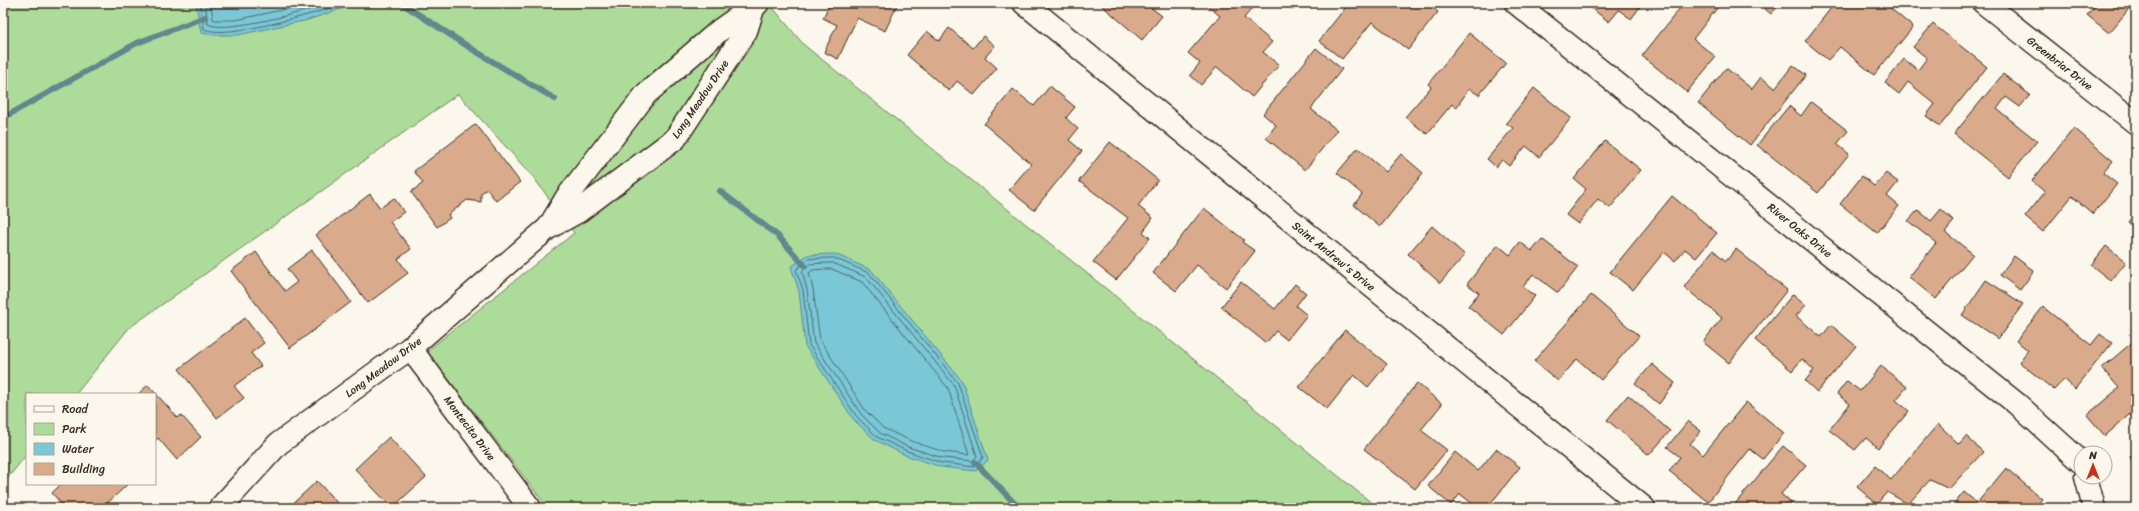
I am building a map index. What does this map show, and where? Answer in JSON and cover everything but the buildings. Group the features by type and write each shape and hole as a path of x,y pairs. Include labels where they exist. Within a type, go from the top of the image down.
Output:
{"street":[{"name":"Saint Andrew's Drive","path":"1024,3 1644,508"},
{"name":"River Oaks Drive","path":"1516,3 2017,404 2073,455"},
{"name":"Greenbriar Drive","path":"1984,3 2136,123"},
{"name":"Long Meadow Drive","path":"548,228 567,197 646,94 720,30 756,6"},
{"name":"Long Meadow Drive","path":"220,508 278,444 410,348 548,228 579,211 675,139 746,30 756,6"},
{"name":"Montecita Drive","path":"410,348 530,508"},
{"path":"2088,485 2094,508"}],"green space":[{"path":"3,3 769,3 804,45 1378,508 548,508 427,351 574,233 534,178 458,94 129,328 77,393 26,393 26,455 3,484"}],"water":[{"path":"196,3 358,3 308,20 238,35 213,35 201,33"},
{"path":"835,254 871,270 962,381 988,460 976,471 941,467 905,455 875,440 854,420 805,346 799,291 791,267 807,255"}],"waterway":[{"path":"401,3 472,49 555,99"},
{"path":"3,118 137,43 205,17"},
{"path":"720,191 778,236 805,266"},
{"path":"975,462 1019,508"}]}
